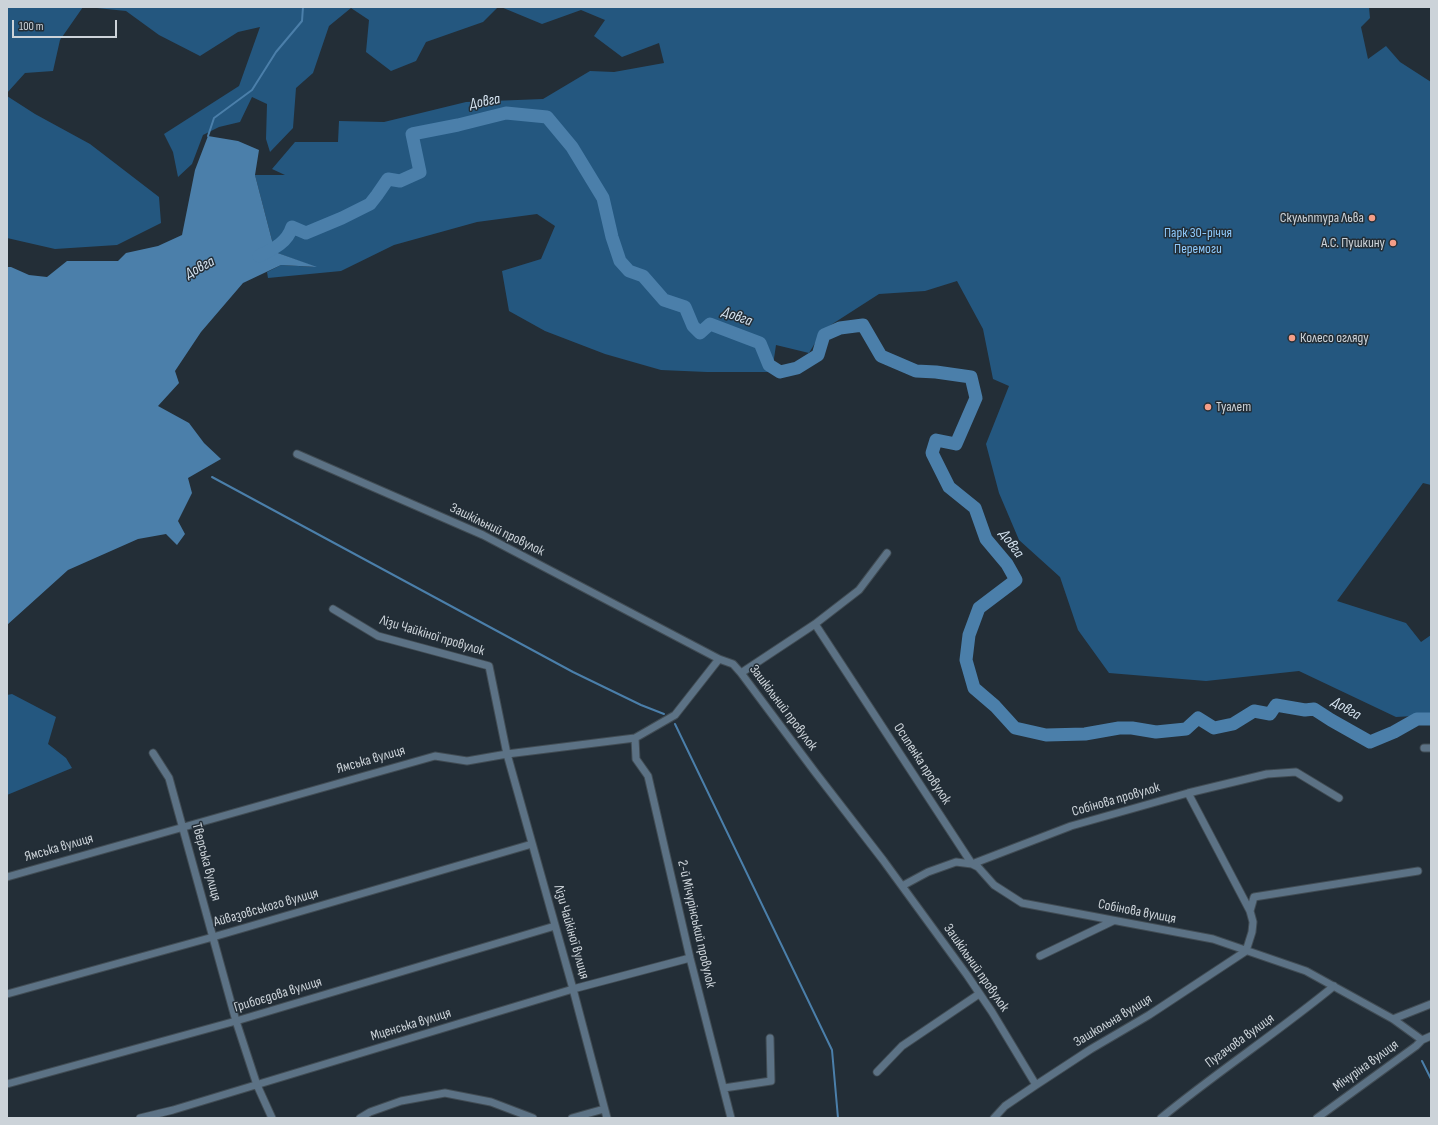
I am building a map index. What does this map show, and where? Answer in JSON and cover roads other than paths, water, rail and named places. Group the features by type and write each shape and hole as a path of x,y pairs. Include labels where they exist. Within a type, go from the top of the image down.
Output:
{"street":[{"name":"Зашкільний провулок","path":"297,454 483,535 718,659 733,664 902,886 967,975 992,1012 1036,1085"},
{"path":"741,673 815,624 859,590 887,553"},
{"name":"Лізи Чайкіної провулок","path":"333,609 378,636 489,666 508,754"},
{"name":"Осипенка провулок","path":"815,624 972,864 978,867 994,885 1022,903"},
{"name":"Ямська вулиця","path":"7,877 435,756 467,761 508,754 635,738 675,715 718,659"},
{"name":"2-й Мічурінський провулок","path":"635,738 636,759 648,776 690,958 731,1118"},
{"name":"Тверська вулиця","path":"153,753 169,778 236,1021 257,1085 272,1118"},
{"name":"Лізи Чайкіної вулиця","path":"508,754 607,1118"},
{"name":"Собінова провулок","path":"902,886 928,872 956,862 972,864 1071,826 1188,792 1267,774 1296,772 1339,798"},
{"path":"1188,792 1250,911 1253,922 1252,932 1246,951 1306,971 1393,1019 1422,1040"},
{"name":"Айвазовського вулиця","path":"7,994 213,937 532,844"},
{"path":"1250,911 1254,896 1418,871"},
{"name":"Собінова вулиця","path":"1022,903 1212,939 1246,951"},
{"path":"1040,956 1114,920"},
{"name":"Грибоєдова вулиця","path":"7,1084 236,1021 555,926"},
{"name":"Зашкольна вулиця","path":"994,1117 1005,1106 1036,1085 1091,1049 1148,1015 1246,951"},
{"name":"Мценська вулиця","path":"140,1118 173,1110 573,990 690,958"},
{"name":"Пугачова вулиця","path":"1161,1118 1192,1093 1300,1014 1334,986"},
{"path":"877,1072 902,1046 979,994"},
{"path":"1393,1019 1431,1004"},
{"name":"Мічуріна вулиця","path":"1317,1118 1416,1046 1422,1040 1431,1036"},
{"path":"724,1088 771,1081 770,1038"},
{"path":"360,1118 370,1112 400,1101 445,1093 491,1102 533,1118"},
{"path":"572,1118 604,1109"}],"water":[{"path":"208,136 238,141 259,150 255,175 275,252 317,267 281,265 243,283 201,332 175,371 179,383 158,406 189,423 204,443 221,459 188,478 192,493 178,521 185,534 177,545 166,534 138,539 68,570 7,625 7,267 11,267 29,275 47,277 67,261 118,261 126,253 158,246 182,235 195,170"}],"waterway":[{"path":"208,136 214,118 252,90 276,52 302,21 303,7"},
{"name":"Довга","path":"259,256 283,241 290,233 292,227 306,233 342,218 370,204 388,179 400,181 420,172 412,134 458,125 506,113 547,117 572,147 603,198 612,237 620,261 629,271 643,276 664,300 685,307 693,326 700,333 710,324 760,343 769,365 780,372 797,368 818,355 824,335 840,328 863,325 881,356 916,371 971,377 976,398 956,444 936,440 932,453 949,487 975,508 986,539 1007,564 1016,580 979,608 969,635 966,660 974,688 995,706 1015,728 1046,735 1085,734 1119,728 1132,728 1156,732 1186,729 1198,718 1214,728 1233,724 1254,711 1270,714 1276,705 1305,710 1314,709 1370,742 1394,732 1417,719 1431,719"},
{"path":"212,477 573,672 641,705 664,714"},
{"path":"675,724 832,1050 838,1118"},
{"path":"1422,1061 1431,1079"}],"place":[{"name":"Скульптура Льва","path":"1372,218"},
{"name":"А.С. Пушкину","path":"1393,243"},
{"name":"Колесо огляду","path":"1292,338"},
{"name":"Туалет","path":"1208,407"}],"park label":[{"name":"Парк 30-річчя Перемоги","path":"1198,242"}]}
